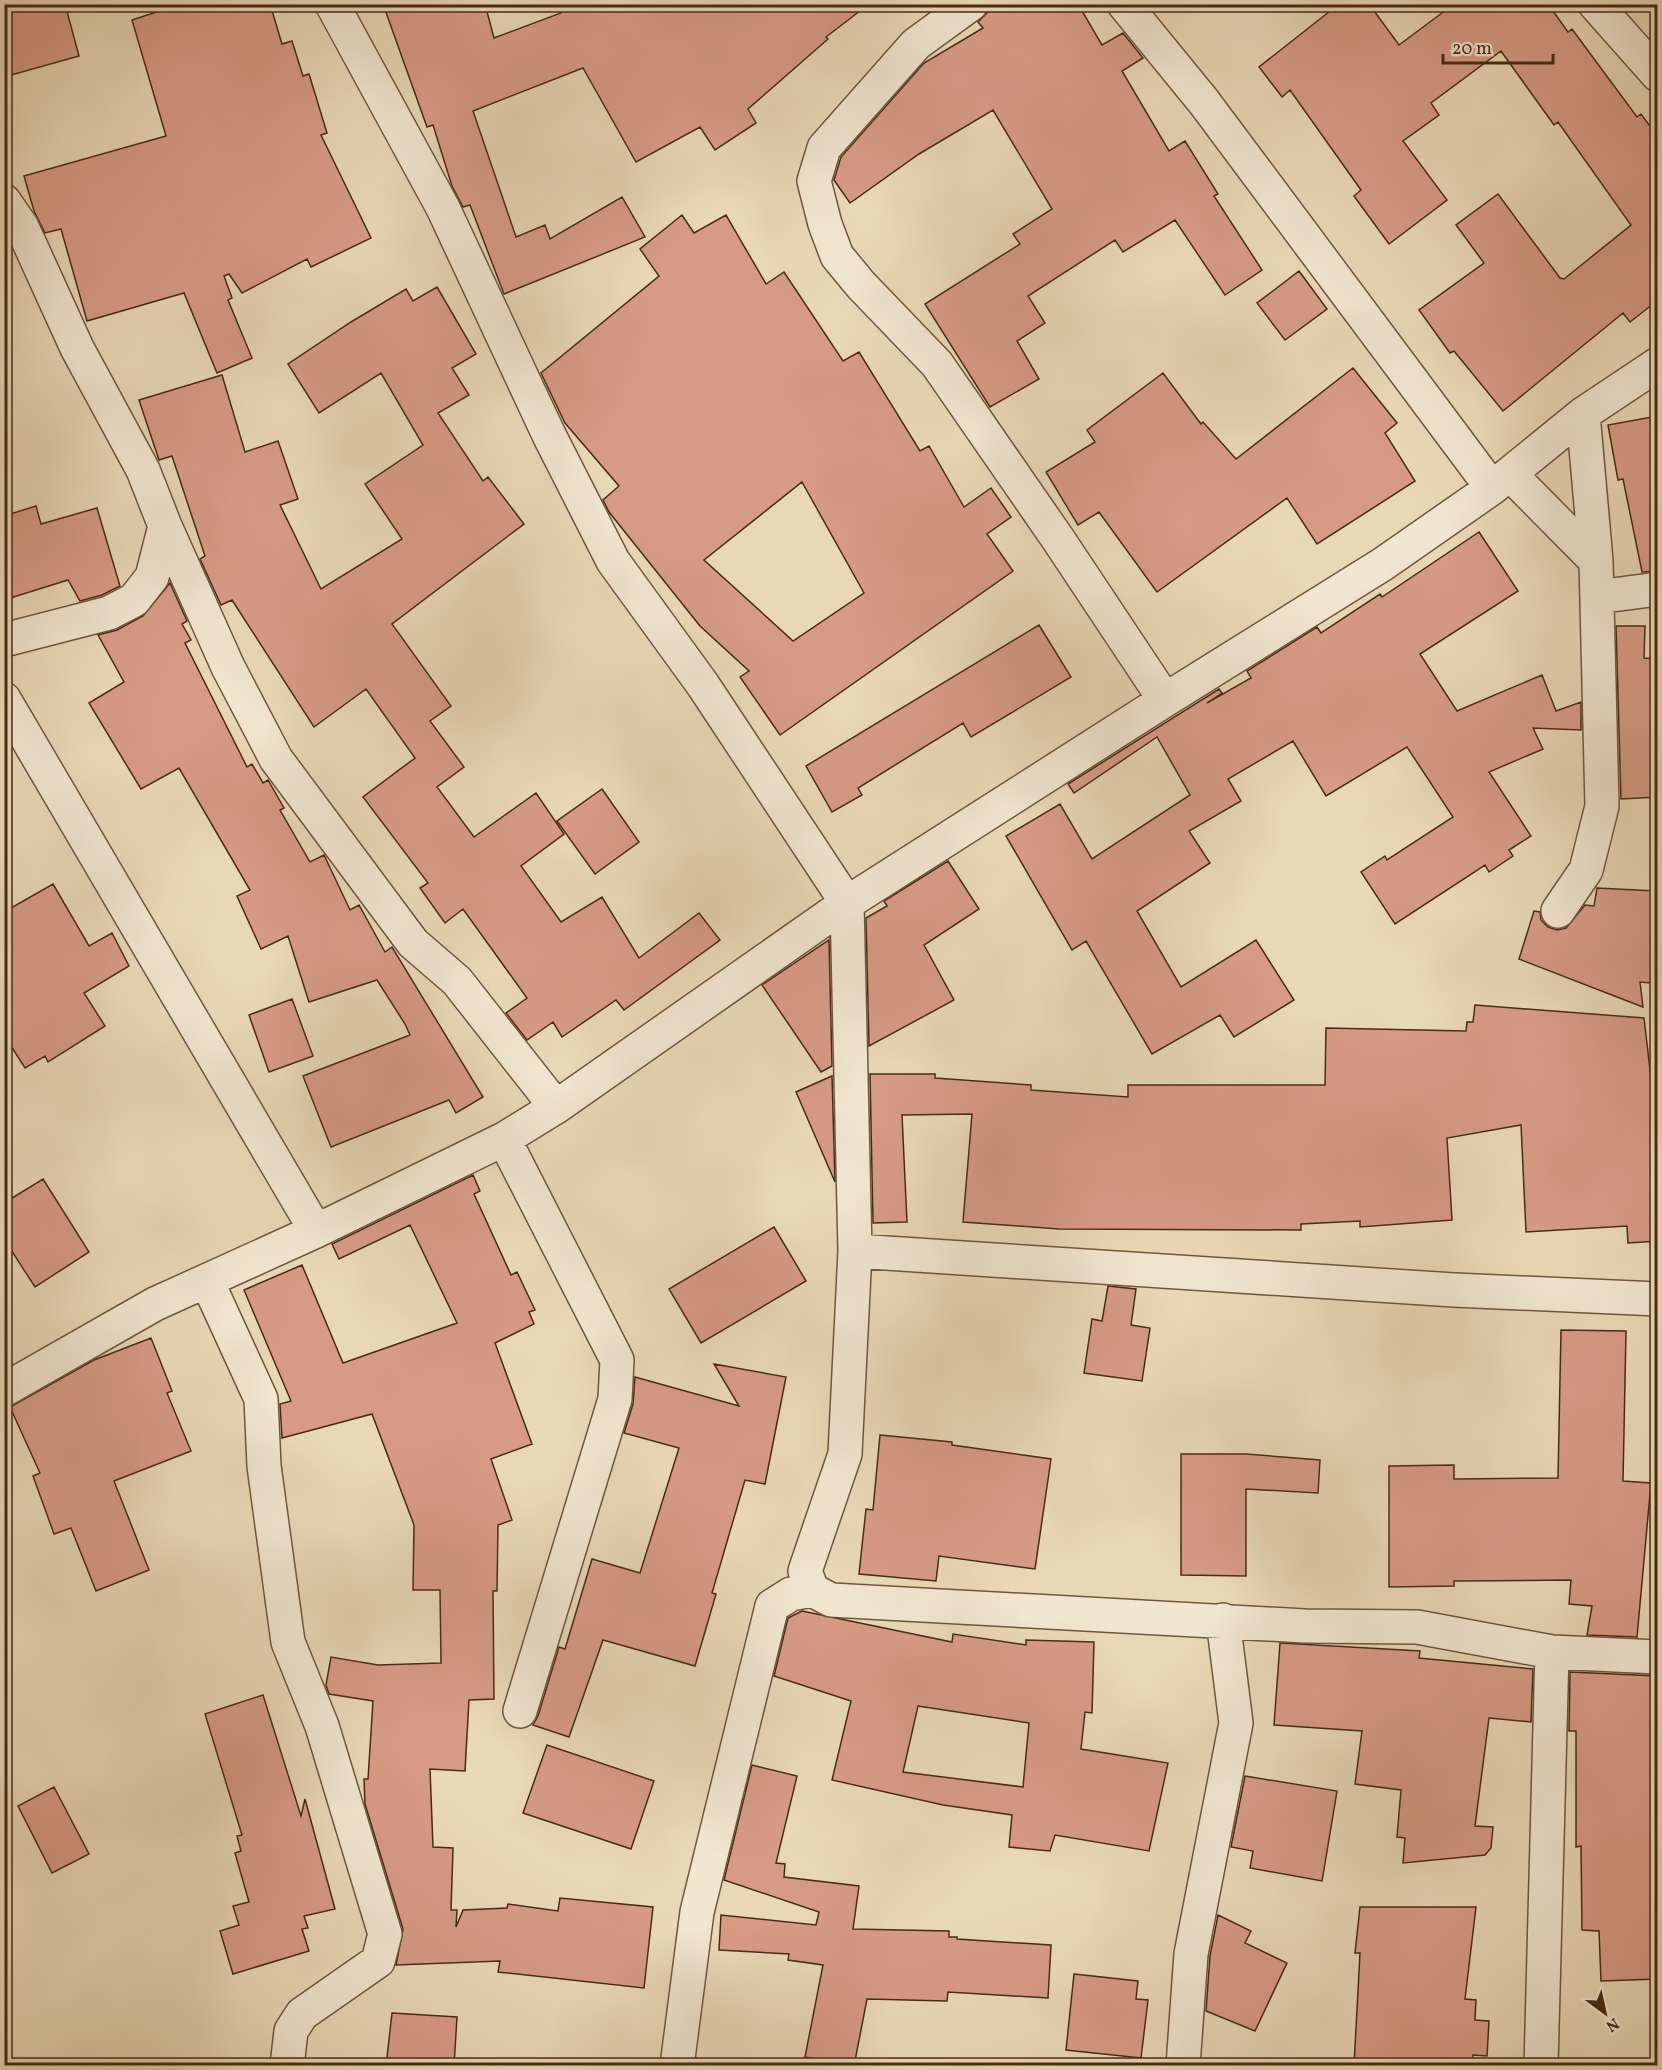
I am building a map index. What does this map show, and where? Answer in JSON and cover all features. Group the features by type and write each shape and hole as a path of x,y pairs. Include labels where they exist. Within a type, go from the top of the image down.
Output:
{"street":[{"path":"332,4 443,208 549,435 613,561 703,685 847,903 855,1251 845,1454 805,1571 812,1590"},
{"path":"971,4 915,44 824,148 814,181 825,224 837,256 861,285 937,364 1058,539 1165,700"},
{"path":"1124,4 1204,102 1501,481 1596,561"},
{"path":"1596,4 1658,75"},
{"path":"4,201 22,227 77,348 143,470 165,526 228,667 276,759 413,943 457,981 556,1107"},
{"path":"4,1390 155,1304 316,1231 504,1138 556,1107 847,903 1383,564 1501,481 1583,414 1658,364"},
{"path":"1558,911 1586,870 1602,807 1596,561 1583,414"},
{"path":"4,640 109,613 134,600 152,577 165,526"},
{"path":"1596,597 1658,589"},
{"path":"4,699 316,1231"},
{"path":"504,1138 618,1360 615,1400 520,1711"},
{"path":"855,1251 1454,1290 1658,1299"},
{"path":"207,1281 261,1399 264,1466 288,1642 322,1726 385,1934 378,1961 302,2014 291,2031 287,2066"},
{"path":"677,2066 697,1912 772,1606 791,1594 812,1590 831,1600 1305,1626 1417,1627 1552,1652 1658,1657"},
{"path":"1183,2066 1191,1954 1236,1723 1223,1620"},
{"path":"1541,2066 1552,1652"}],"building":[{"path":"24,4 65,4 79,56 4,77 4,10"},
{"path":"181,4 270,4 282,44 292,41 303,76 309,74 327,133 321,135 371,238 311,267 307,259 242,293 229,274 224,276 232,298 228,300 252,358 217,373 184,293 87,321 61,229 45,233 34,211 24,176 166,136 132,20"},
{"path":"383,4 485,4 494,38 561,13 555,4 869,4 826,37 828,39 748,109 756,123 715,150 700,127 636,162 583,68 473,111 516,237 545,225 550,239 622,197 645,237 504,294 470,205 463,207 452,186 433,125 427,127"},
{"path":"989,4 1078,4 1102,45 1123,33 1143,58 1122,71 1169,151 1185,141 1218,194 1214,196 1262,270 1225,295 1175,220 1123,252 1115,240 1028,296 1045,323 1017,341 1039,379 990,407 925,304 1020,244 1013,234 1052,209 993,110 919,154 850,203 834,180 841,157 924,63 983,28 978,22 988,12"},
{"path":"1339,4 1369,4 1399,45 1454,4 1548,4 1568,32 1572,29 1637,117 1641,114 1658,137 1658,300 1630,322 1623,313 1503,411 1454,351 1450,353 1419,310 1484,263 1456,225 1498,194 1560,278 1564,279 1631,225 1558,122 1554,125 1501,51 1431,103 1439,115 1403,141 1447,200 1389,244 1354,196 1361,190 1290,90 1282,97 1259,67"},
{"path":"682,215 694,233 726,215 766,284 784,272 843,361 859,352 920,451 929,446 964,507 991,488 1011,517 987,534 1013,571 780,735 740,677 749,671 700,626 609,512 603,500 619,486 565,423 541,373 659,276 640,249","holes":["802,482 864,593 793,641 704,560"]},
{"path":"1299,271 1327,309 1285,340 1257,303"},
{"path":"437,287 476,354 452,368 469,395 438,413 483,481 488,477 524,524 392,624 451,706 430,721 464,767 437,787 474,837 536,793 564,834 521,866 561,922 602,897 639,958 699,913 720,940 624,1010 616,1000 562,1037 553,1022 527,1040 506,1013 527,998 463,909 445,923 420,888 428,883 363,797 415,758 366,689 314,727 232,600 221,605 200,559 205,556 172,456 159,460 139,400 222,375 245,452 278,441 298,499 280,505 321,589 402,539 365,484 423,445 381,373 319,413 288,364 406,289 413,301"},
{"path":"1353,368 1397,423 1385,433 1415,481 1317,544 1287,498 1157,592 1099,512 1078,525 1046,472 1095,442 1087,430 1163,373 1201,424 1203,422 1236,459"},
{"path":"1658,416 1658,571 1642,572 1623,479 1618,480 1608,425"},
{"path":"36,506 41,524 97,508 120,586 102,595 80,601 68,580 4,600 4,516"},
{"path":"1479,532 1518,591 1420,654 1457,711 1542,675 1556,711 1581,702 1581,730 1533,728 1543,749 1489,772 1531,836 1509,850 1513,856 1489,872 1485,865 1395,924 1361,872 1385,856 1387,860 1453,817 1407,747 1326,796 1293,741 1228,779 1241,801 1189,831 1210,863 1137,911 1181,987 1256,940 1294,1000 1234,1037 1220,1015 1152,1054 1086,941 1072,950 1006,836 1060,804 1092,859 1190,795 1157,737 1074,793 1068,784 1219,689 1222,693 1207,703 1251,678 1247,671 1317,627 1321,633 1380,594 1382,597"},
{"path":"170,583 187,621 182,624 191,640 185,643 247,767 252,764 263,783 268,780 284,808 280,810 310,862 324,855 350,910 359,905 385,952 392,947 483,1097 456,1113 449,1100 331,1147 303,1076 410,1035 405,1024 377,980 309,1002 288,936 261,949 237,896 250,890 179,768 141,789 89,703 124,682 98,635 117,630 143,616"},
{"path":"1039,625 1071,677 971,737 963,723 858,788 862,795 832,812 806,766"},
{"path":"1616,626 1645,626 1644,658 1658,659 1658,797 1621,799"},
{"path":"602,789 639,842 595,874 557,821"},
{"path":"948,861 979,909 924,945 954,1000 869,1046 866,918 887,906 884,901"},
{"path":"53,884 89,946 112,933 129,966 84,993 105,1026 48,1062 45,1056 25,1068 4,1035 4,912"},
{"path":"1597,888 1656,891 1651,983 1640,982 1643,1007 1519,959 1534,911 1540,912 1541,920 1548,927 1557,930 1566,928 1585,905 1594,906"},
{"path":"829,940 832,1066 821,1072 762,985"},
{"path":"292,999 313,1056 269,1072 249,1015"},
{"path":"1475,1005 1644,1018 1654,1104 1658,1103 1658,1241 1628,1243 1627,1226 1526,1232 1521,1125 1447,1138 1452,1220 1360,1227 1360,1221 1301,1224 1301,1230 1059,1229 963,1222 972,1114 902,1115 907,1222 873,1223 870,1074 935,1074 935,1078 1031,1085 1031,1090 1128,1097 1128,1085 1325,1085 1326,1028 1466,1031 1467,1022 1473,1022"},
{"path":"832,1076 835,1182 796,1092"},
{"path":"473,1175 480,1191 474,1194 511,1275 517,1272 535,1310 529,1312 534,1324 495,1343 532,1444 491,1459 512,1520 498,1525 497,1591 493,1591 494,1699 469,1700 465,1771 430,1769 433,1847 453,1848 451,1910 457,1910 456,1927 463,1910 507,1908 508,1904 558,1911 560,1898 653,1907 644,1988 498,1972 500,1961 396,1965 403,1929 365,1804 364,1779 368,1779 373,1701 329,1694 326,1685 331,1657 378,1665 441,1663 440,1590 413,1590 414,1525 372,1414 282,1438 280,1404 291,1401 244,1290 302,1265 343,1363 457,1323 410,1225 339,1259 332,1244"},
{"path":"43,1179 89,1252 35,1287 4,1239 4,1203"},
{"path":"774,1227 806,1281 701,1343 669,1289"},
{"path":"1108,1286 1136,1289 1131,1325 1150,1328 1142,1381 1084,1373 1092,1319 1102,1321"},
{"path":"1561,1330 1626,1331 1623,1481 1651,1483 1637,1637 1587,1635 1592,1606 1569,1604 1571,1580 1454,1581 1454,1586 1389,1587 1389,1466 1454,1465 1454,1479 1558,1478"},
{"path":"151,1338 172,1391 167,1393 191,1451 114,1481 149,1570 96,1591 71,1528 54,1534 33,1476 40,1473 10,1407 94,1360"},
{"path":"714,1364 786,1377 765,1484 745,1480 712,1593 716,1594 695,1666 603,1640 569,1737 533,1725 538,1716 559,1647 565,1649 592,1559 640,1573 679,1448 624,1433 633,1404 635,1377 739,1406"},
{"path":"880,1435 952,1442 952,1445 1051,1459 1035,1569 939,1556 936,1581 859,1574 866,1509 873,1510"},
{"path":"1181,1454 1246,1454 1320,1460 1318,1493 1246,1489 1246,1576 1181,1575"},
{"path":"802,1611 952,1642 953,1634 1026,1645 1026,1640 1094,1642 1092,1713 1085,1712 1081,1749 1168,1763 1149,1851 1055,1835 1050,1851 1009,1847 1012,1815 943,1805 832,1780 851,1701 774,1676 788,1618","holes":["918,1706 1029,1723 1023,1787 903,1772"]},
{"path":"1280,1643 1420,1651 1419,1658 1533,1669 1531,1722 1489,1718 1475,1826 1493,1827 1491,1848 1485,1855 1403,1863 1405,1838 1397,1837 1401,1790 1355,1784 1362,1731 1274,1725"},
{"path":"1570,1672 1658,1676 1658,1979 1601,1981 1599,1931 1582,1930 1581,1846 1576,1847 1576,1731 1569,1731"},
{"path":"263,1695 301,1816 305,1799 335,1909 304,1916 308,1928 302,1929 309,1951 233,1974 220,1931 239,1925 233,1906 249,1902 235,1853 241,1851 237,1836 242,1835 205,1714"},
{"path":"547,1745 654,1781 631,1849 523,1813"},
{"path":"752,1765 797,1776 776,1863 785,1864 784,1877 859,1886 853,1929 949,1931 949,1937 957,1937 957,1939 1051,1945 1048,1998 948,1992 947,2001 867,1999 854,2066 805,2057 823,1965 788,1960 789,1954 719,1950 721,1915 816,1925 819,1912 724,1880"},
{"path":"1245,1776 1337,1791 1322,1881 1250,1868 1253,1851 1231,1847"},
{"path":"54,1787 89,1854 52,1873 18,1806"},
{"path":"1360,1907 1476,1907 1465,1999 1476,2000 1475,2020 1489,2021 1487,2056 1473,2055 1472,2066 1354,2066 1360,1953 1355,1953"},
{"path":"1218,1915 1251,1931 1245,1943 1287,1963 1255,2031 1206,2011 1210,1956"},
{"path":"1074,1974 1138,1981 1136,1999 1148,2000 1141,2058 1066,2050"},
{"path":"392,2013 457,2017 454,2066 386,2066"}]}
